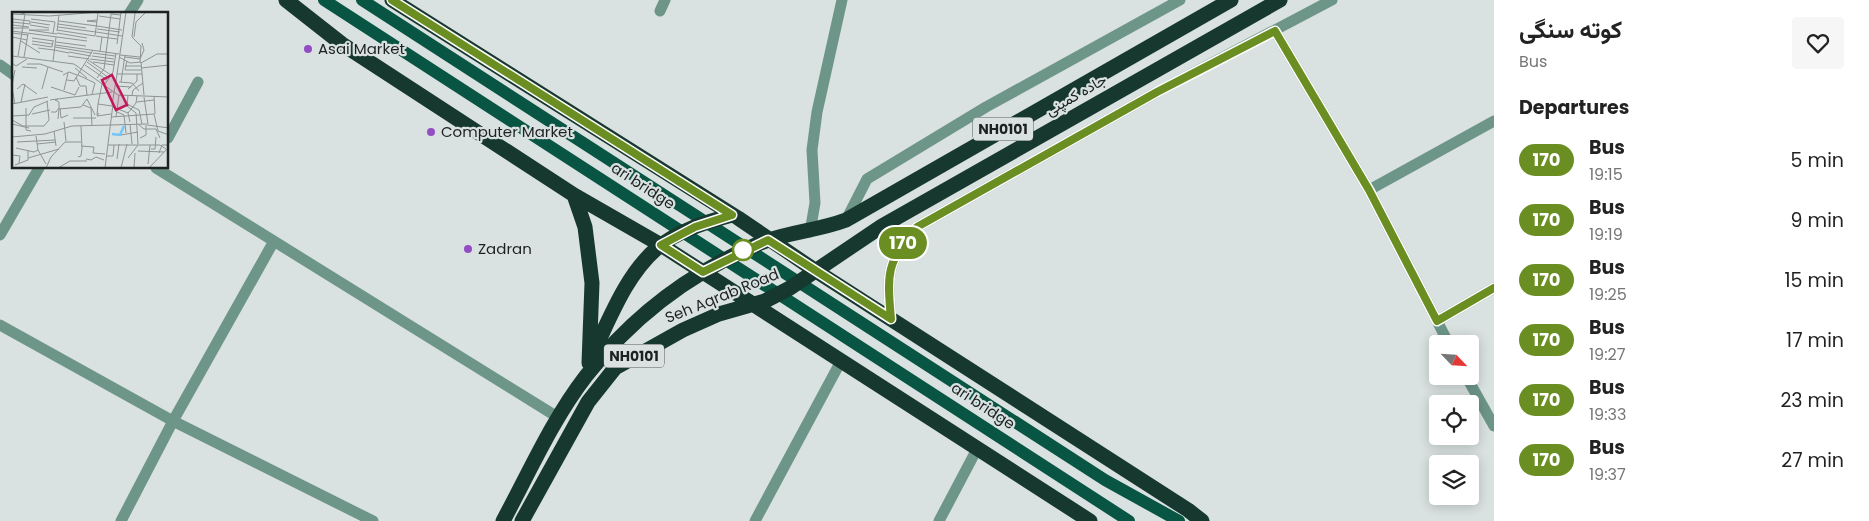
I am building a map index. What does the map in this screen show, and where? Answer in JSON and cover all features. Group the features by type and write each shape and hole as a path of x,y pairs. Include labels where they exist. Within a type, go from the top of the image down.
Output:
{"highway":[{"path":"286,0 342,44 574,195 661,245 1090,521"},
{"path":"392,0 732,215 1188,510 1202,521"},
{"name":"جاده کمپنی","path":"768,240 810,232 846,220 1231,0"},
{"name":"جاده کمپنی","path":"816,271 882,226 1280,0"},
{"path":"574,195 585,227 592,283 587,370"},
{"name":"NH0101","path":"587,370 628,286 650,256 661,245 695,227 732,215"},
{"name":"NH0101","path":"703,272 768,240"},
{"name":"Seh Aqrab Road","path":"522,521 588,402 615,368 683,330 719,314 752,304 790,288 816,271"},
{"name":"Seh Aqrab Road","path":"503,521 587,370 635,323 675,290 703,272"}],"main road":[{"name":"ari bridge","path":"324,0 1095,497 1129,521"},
{"path":"362,0 1106,480 1179,521"}],"street":[{"path":"131,12 138,0"},
{"path":"660,11 665,0"},
{"path":"810,232 816,203 812,178 815,131 842,0"},
{"path":"846,220 867,179 986,107 1180,0"},
{"path":"891,319 888,287 891,263 900,246 917,227 1157,92 1332,0"},
{"path":"1275,31 1369,190 1444,335"},
{"path":"0,65 12,74"},
{"path":"169,136 198,82"},
{"path":"1369,190 1494,121"},
{"path":"0,235 39,169"},
{"path":"158,169 559,418"},
{"path":"121,521 173,421 274,241"},
{"path":"1437,321 1494,288"},
{"path":"0,325 173,421 373,521"},
{"path":"755,521 841,361"},
{"path":"1471,385 1494,426"},
{"path":"939,521 977,449"}],"bus line":[{"name":"170","path":"392,0 732,215 695,227 661,245 703,272 768,240 891,319 888,287 891,263 900,246 917,227 1157,92 1275,31 1369,190 1437,321 1494,288"}],"place":[{"name":"Asai Market","path":"308,49"},
{"name":"Computer Market","path":"431,132"},
{"name":"Zadran","path":"468,249"}]}
